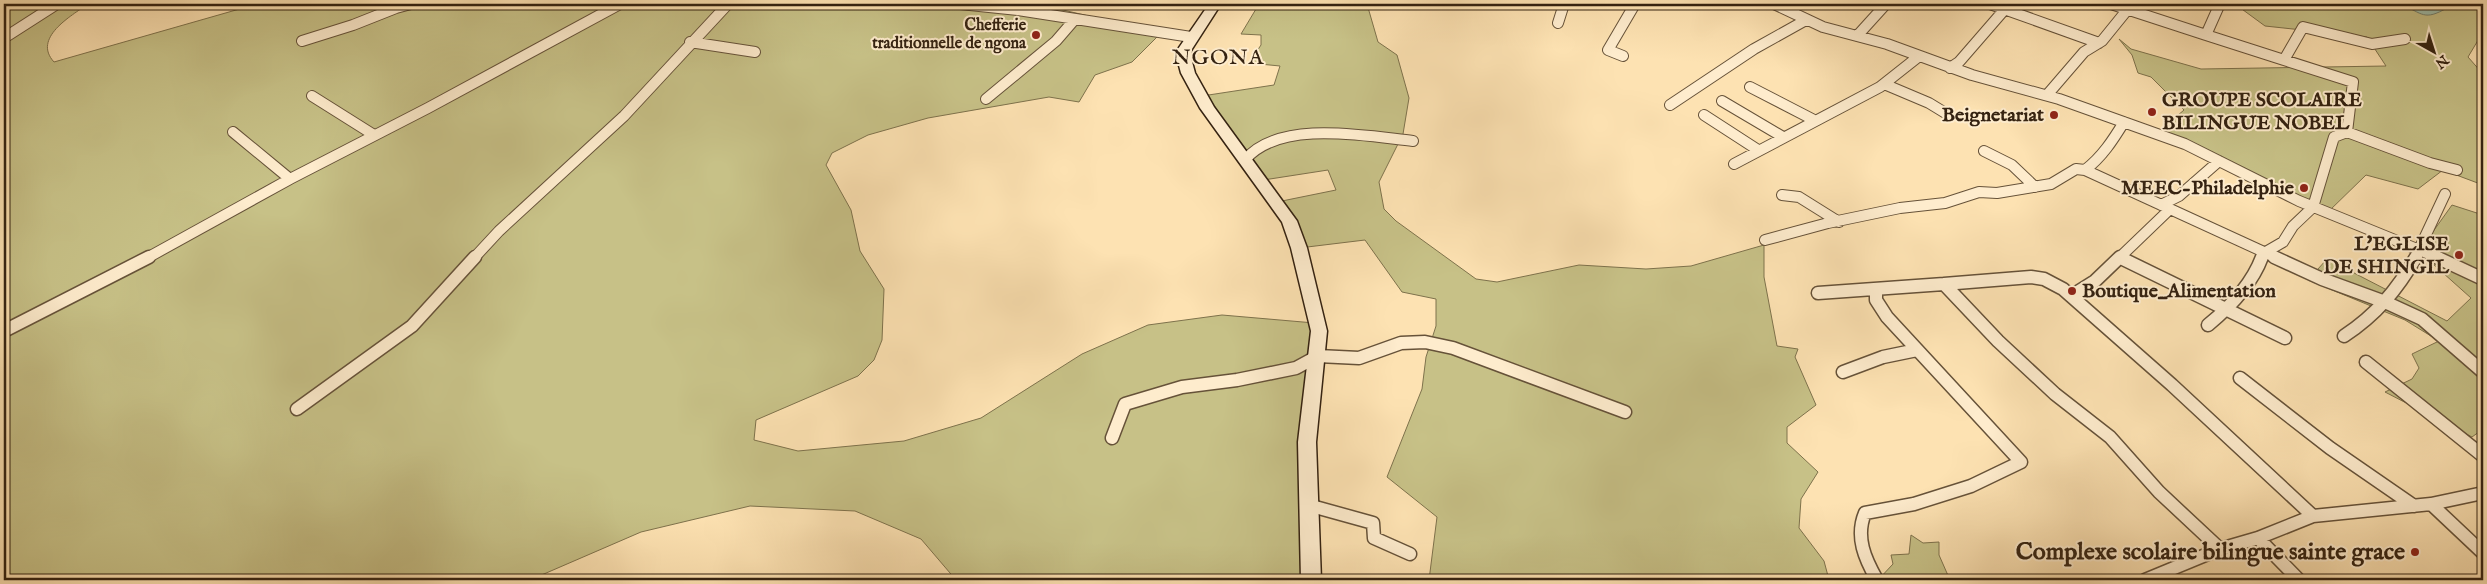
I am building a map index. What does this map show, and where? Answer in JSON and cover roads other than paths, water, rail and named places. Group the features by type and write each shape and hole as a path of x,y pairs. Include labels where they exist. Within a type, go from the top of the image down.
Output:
{"street":[{"path":"4,38 58,4"},
{"path":"386,4 396,8"},
{"path":"302,41 411,4"},
{"path":"4,331 171,246 290,179 620,4"},
{"path":"297,409 412,326 500,230 624,116 690,42 728,4"},
{"path":"960,4 1014,8 1075,20 1191,37"},
{"path":"1215,4 1184,49 1188,74 1207,108 1289,221 1299,248 1319,331 1318,356 1307,442 1311,580"},
{"path":"1558,23 1564,4"},
{"path":"1624,56 1608,50 1635,4"},
{"path":"1857,36 1886,4"},
{"path":"1990,4 2099,43"},
{"path":"2111,4 2130,6 2206,35 2353,82 2348,132"},
{"path":"1781,5 1806,20 1823,27 1857,36 1950,68 2047,95 2185,144 2313,207 2421,250 2483,279"},
{"path":"2047,95 2084,52 2099,43 2130,6"},
{"path":"2206,35 2218,8"},
{"path":"1950,68 1959,62 2005,9"},
{"path":"986,99 1056,41 1075,20"},
{"path":"1670,105 1754,49 1806,20"},
{"path":"2284,60 2303,27 2372,44 2405,39"},
{"path":"690,42 755,52"},
{"path":"1734,164 1884,84 1918,56"},
{"path":"1884,84 1929,103 1947,114"},
{"path":"1750,87 1814,120"},
{"path":"312,96 374,135"},
{"path":"1722,101 1783,137"},
{"path":"1704,115 1758,150"},
{"path":"2085,170 2105,151 2124,122"},
{"path":"233,132 290,179"},
{"path":"2208,325 2227,309 2257,271 2264,253 2283,242 2292,226 2313,207 2334,137 2348,132 2430,163 2457,170"},
{"path":"1245,160 1254,149 1289,137 1335,133 1413,141"},
{"path":"1984,151 2012,165 2035,187"},
{"path":"2071,296 2084,289 2121,258 2165,208 2219,160"},
{"path":"1766,240 1780,238 1828,223 1900,208 1945,203 1980,192 1997,193 2050,184 2076,169 2085,170 2264,253 2287,261 2322,279 2385,302 2422,319 2483,372"},
{"path":"2344,336 2367,323 2393,295 2421,250 2445,194"},
{"path":"1782,195 1799,197 1840,222"},
{"path":"2121,258 2285,338"},
{"path":"1818,293 2031,277 2051,282 2071,296 2313,516"},
{"path":"1944,284 1998,341 2055,394 2110,437 2159,492 2220,548"},
{"path":"1876,290 1876,300 1887,317 1946,378 2021,462 1971,486 1914,504 1865,513 1860,521 1862,541 1867,563 1877,580"},
{"path":"1112,438 1125,404 1182,387 1237,380 1296,368 1318,356 1360,358 1401,343 1437,343 1625,412"},
{"path":"1844,372 1883,357 1917,350"},
{"path":"2366,362 2483,456"},
{"path":"2240,378 2330,448 2414,506"},
{"path":"2152,579 2220,548 2258,538 2313,516 2432,504 2483,493"},
{"path":"2432,504 2483,553"},
{"path":"1308,505 1373,524 1374,538 1410,554"},
{"path":"2258,538 2300,580"}],"place":[{"name":"Chefferie traditionnelle de ngona","path":"1036,35"},
{"name":"GROUPE SCOLAIRE BILINGUE NOBEL","path":"2152,112"},
{"name":"Beignetariat","path":"2054,115"},
{"name":"MEEC-Philadelphie","path":"2304,188"},
{"name":"L'EGLISE DE SHINGIL","path":"2459,255"},
{"name":"Boutique_Alimentation","path":"2072,291"},
{"name":"Complexe scolaire bilingue sainte grace","path":"2415,552"}],"district":[{"name":"NGONA","path":"1218,58"}]}
